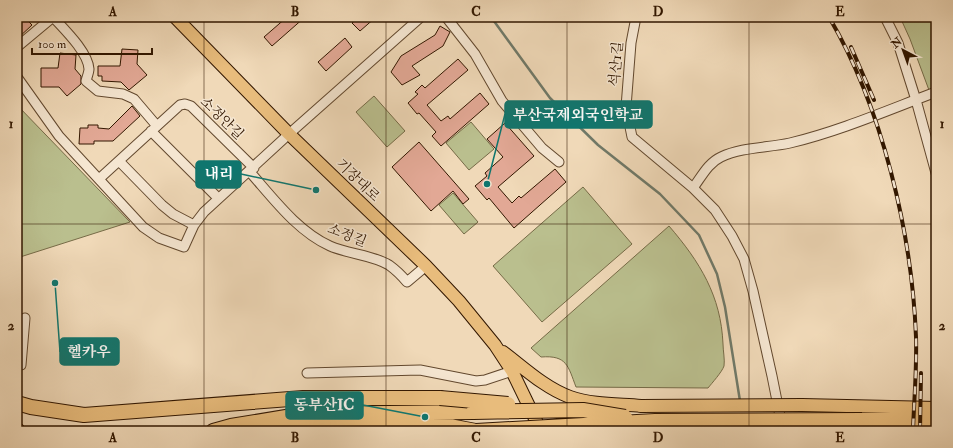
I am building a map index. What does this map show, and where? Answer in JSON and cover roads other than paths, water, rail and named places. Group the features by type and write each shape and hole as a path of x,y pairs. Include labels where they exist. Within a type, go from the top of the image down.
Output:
{"highway":[{"path":"17,403 31,407 84,415 303,398 440,398 582,410 655,421"},
{"path":"213,431 231,426 304,414 582,410"},
{"path":"258,431 314,426 449,426 475,431 655,421 862,420 936,411"}],"main road":[{"name":"기장대로","path":"175,17 289,134 426,266 458,301 495,345 512,371 540,431"},
{"path":"495,345 528,372 550,387 570,396 597,403 641,406"},
{"path":"528,404 641,406 802,405 936,411"}],"street":[{"path":"17,47 53,17 82,51 89,70 86,80 98,91 123,94 134,99 154,128 218,198"},
{"path":"17,77 59,136 143,227 159,238 184,247 194,225 218,198 421,17"},
{"path":"446,17 475,54 502,101 542,148 559,162"},
{"name":"석산1길","path":"636,17 631,43 626,107 632,137 693,188"},
{"path":"885,17 898,43 916,100 936,174"},
{"path":"782,428 753,291 744,259 732,236 715,210 693,188 712,162 720,157 734,152 789,143 856,124 936,92"},
{"name":"소정안길","path":"99,179 180,105 188,104 251,169"},
{"path":"119,161 162,205 173,214 194,225"},
{"name":"소정길","path":"251,169 294,221 330,246 383,262 395,269 407,282 426,266"},
{"path":"17,366 20,365 25,318"},
{"path":"307,372 420,370 476,381 485,380 512,371"}],"waterway":[{"path":"491,17 550,98 598,145 660,194 699,235 717,274 725,307 740,401"}],"railway":[{"path":"829,17 848,52 879,130 901,214 908,256 916,337 913,431"},
{"path":"851,47 874,100"},
{"path":"920,431 921,373"}],"place":[{"name":"부산국제외국인학교","path":"487,184"},
{"name":"내리","path":"316,190"},
{"name":"헬카우","path":"55,283"},
{"name":"동부산IC","path":"425,417"}]}
